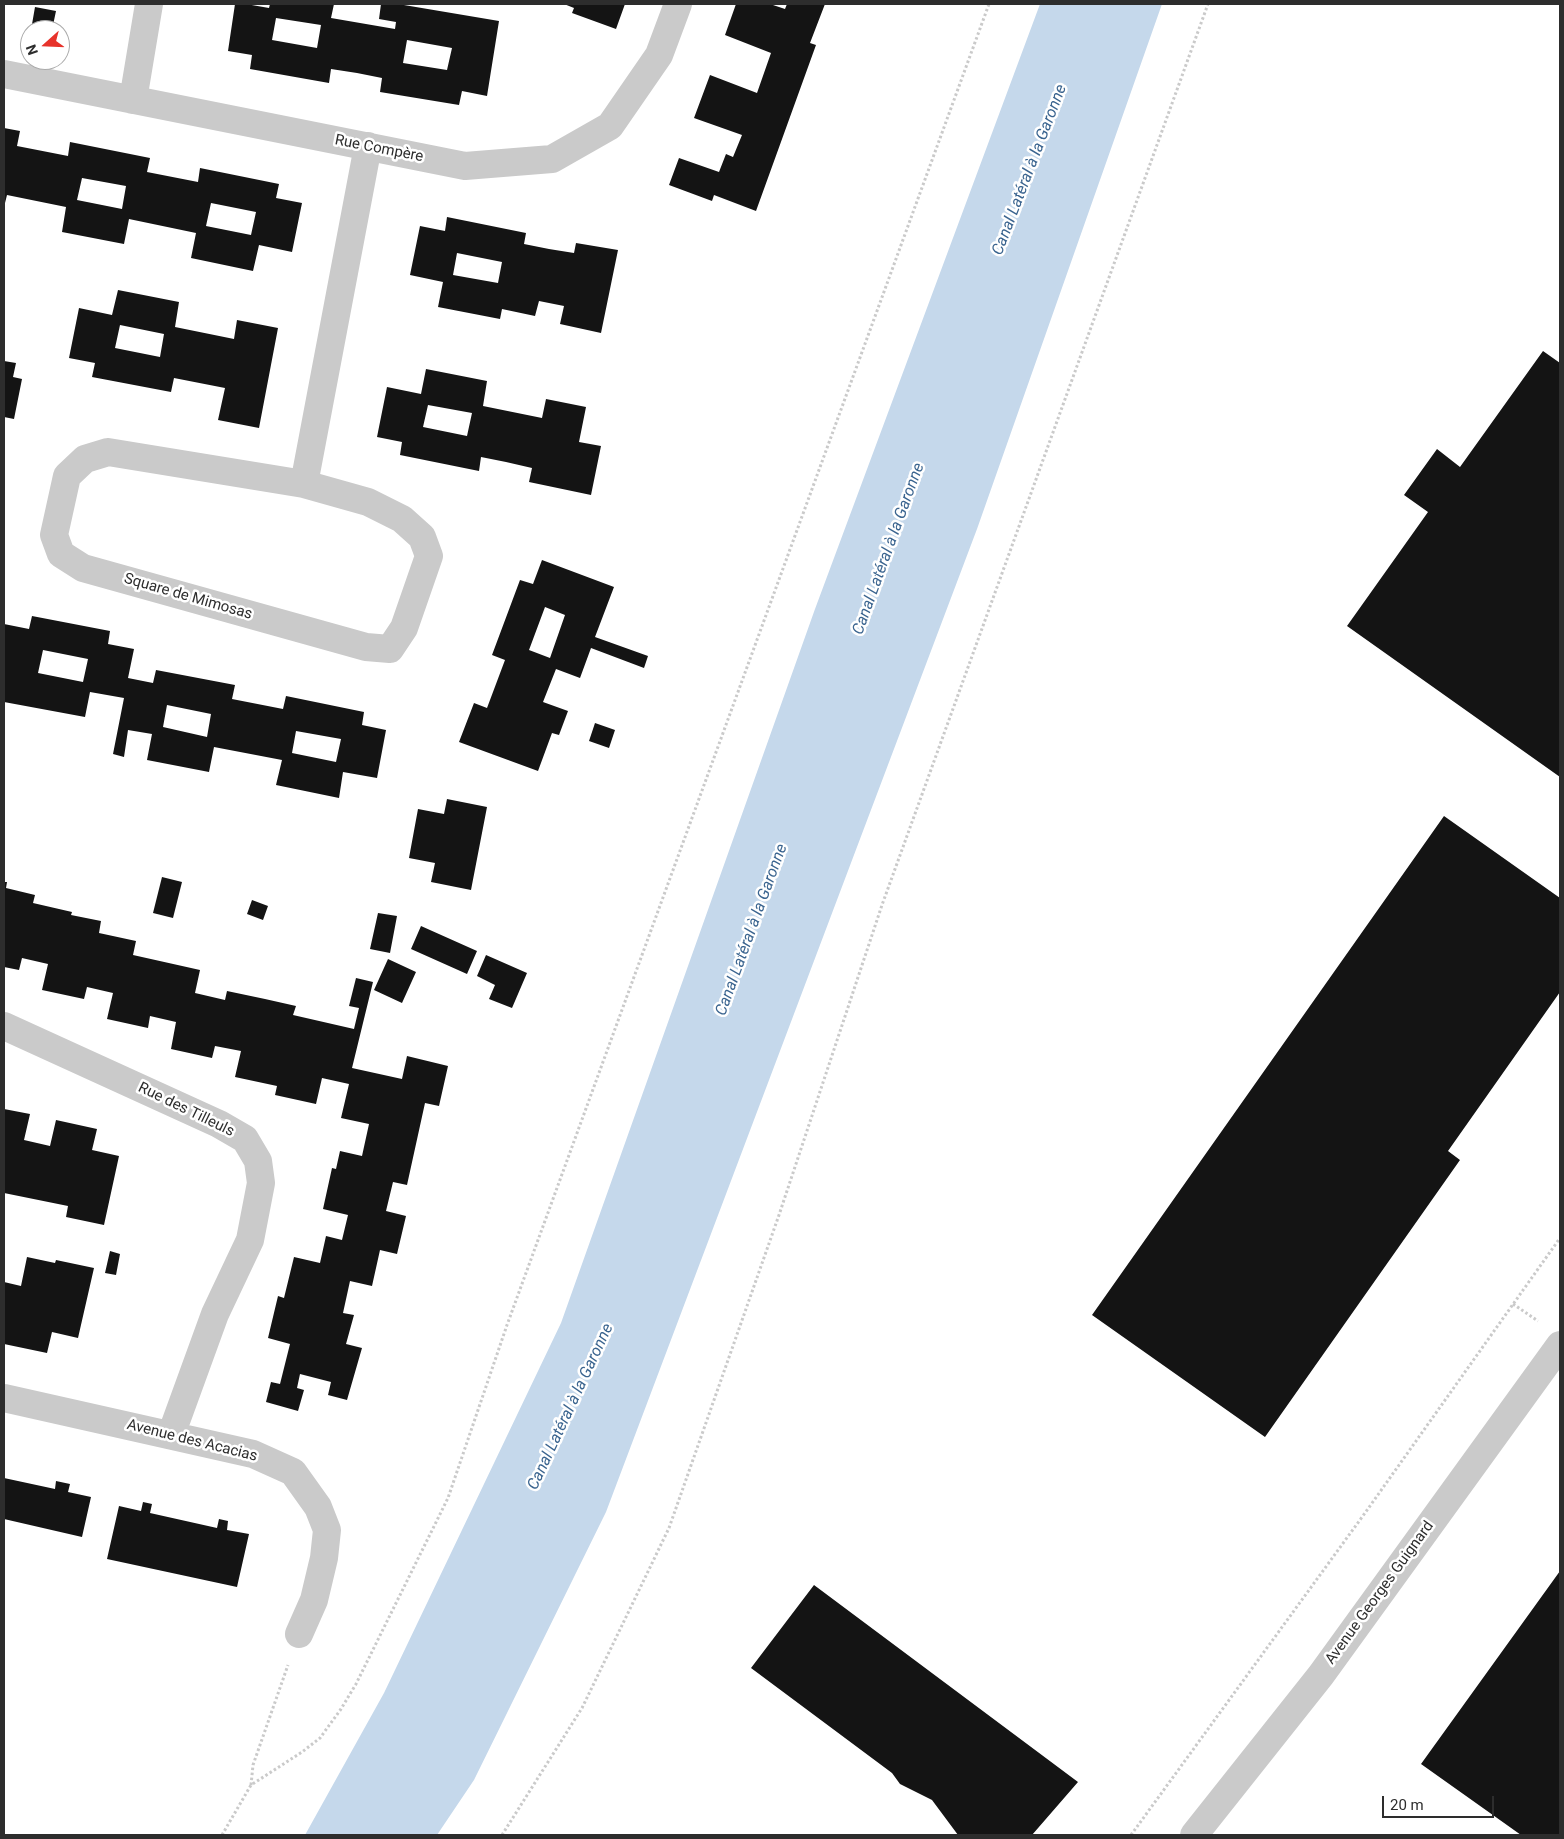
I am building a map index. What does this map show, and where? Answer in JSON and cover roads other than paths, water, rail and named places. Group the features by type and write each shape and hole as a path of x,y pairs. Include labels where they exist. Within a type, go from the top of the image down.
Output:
{"street":[{"path":"133,100 149,4"},
{"name":"Rue Compère","path":"4,74 465,166 552,159 610,126 659,56 678,4"},
{"path":"304,484 368,146"},
{"name":"Square de Mimosas","path":"108,452 304,484 368,502 402,519 422,537 429,556 404,628 390,649 366,647 83,568 61,554 54,535 68,476 85,459 108,452"},
{"name":"Rue des Tilleuls","path":"4,1026 220,1124 245,1139 258,1162 261,1183 250,1240 216,1314 171,1435"},
{"name":"Avenue Georges Guignard","path":"1194,1835 1321,1675 1560,1345"},
{"name":"Avenue des Acacias","path":"4,1398 253,1454 293,1472 318,1507 327,1530 324,1558 314,1600 299,1634"}],"water":[{"name":"Canal Latéral à la Garonne","path":"1040,4 1162,4 977,529 606,1512 474,1780 437,1835 305,1835 384,1693 561,1323 815,609"}]}
